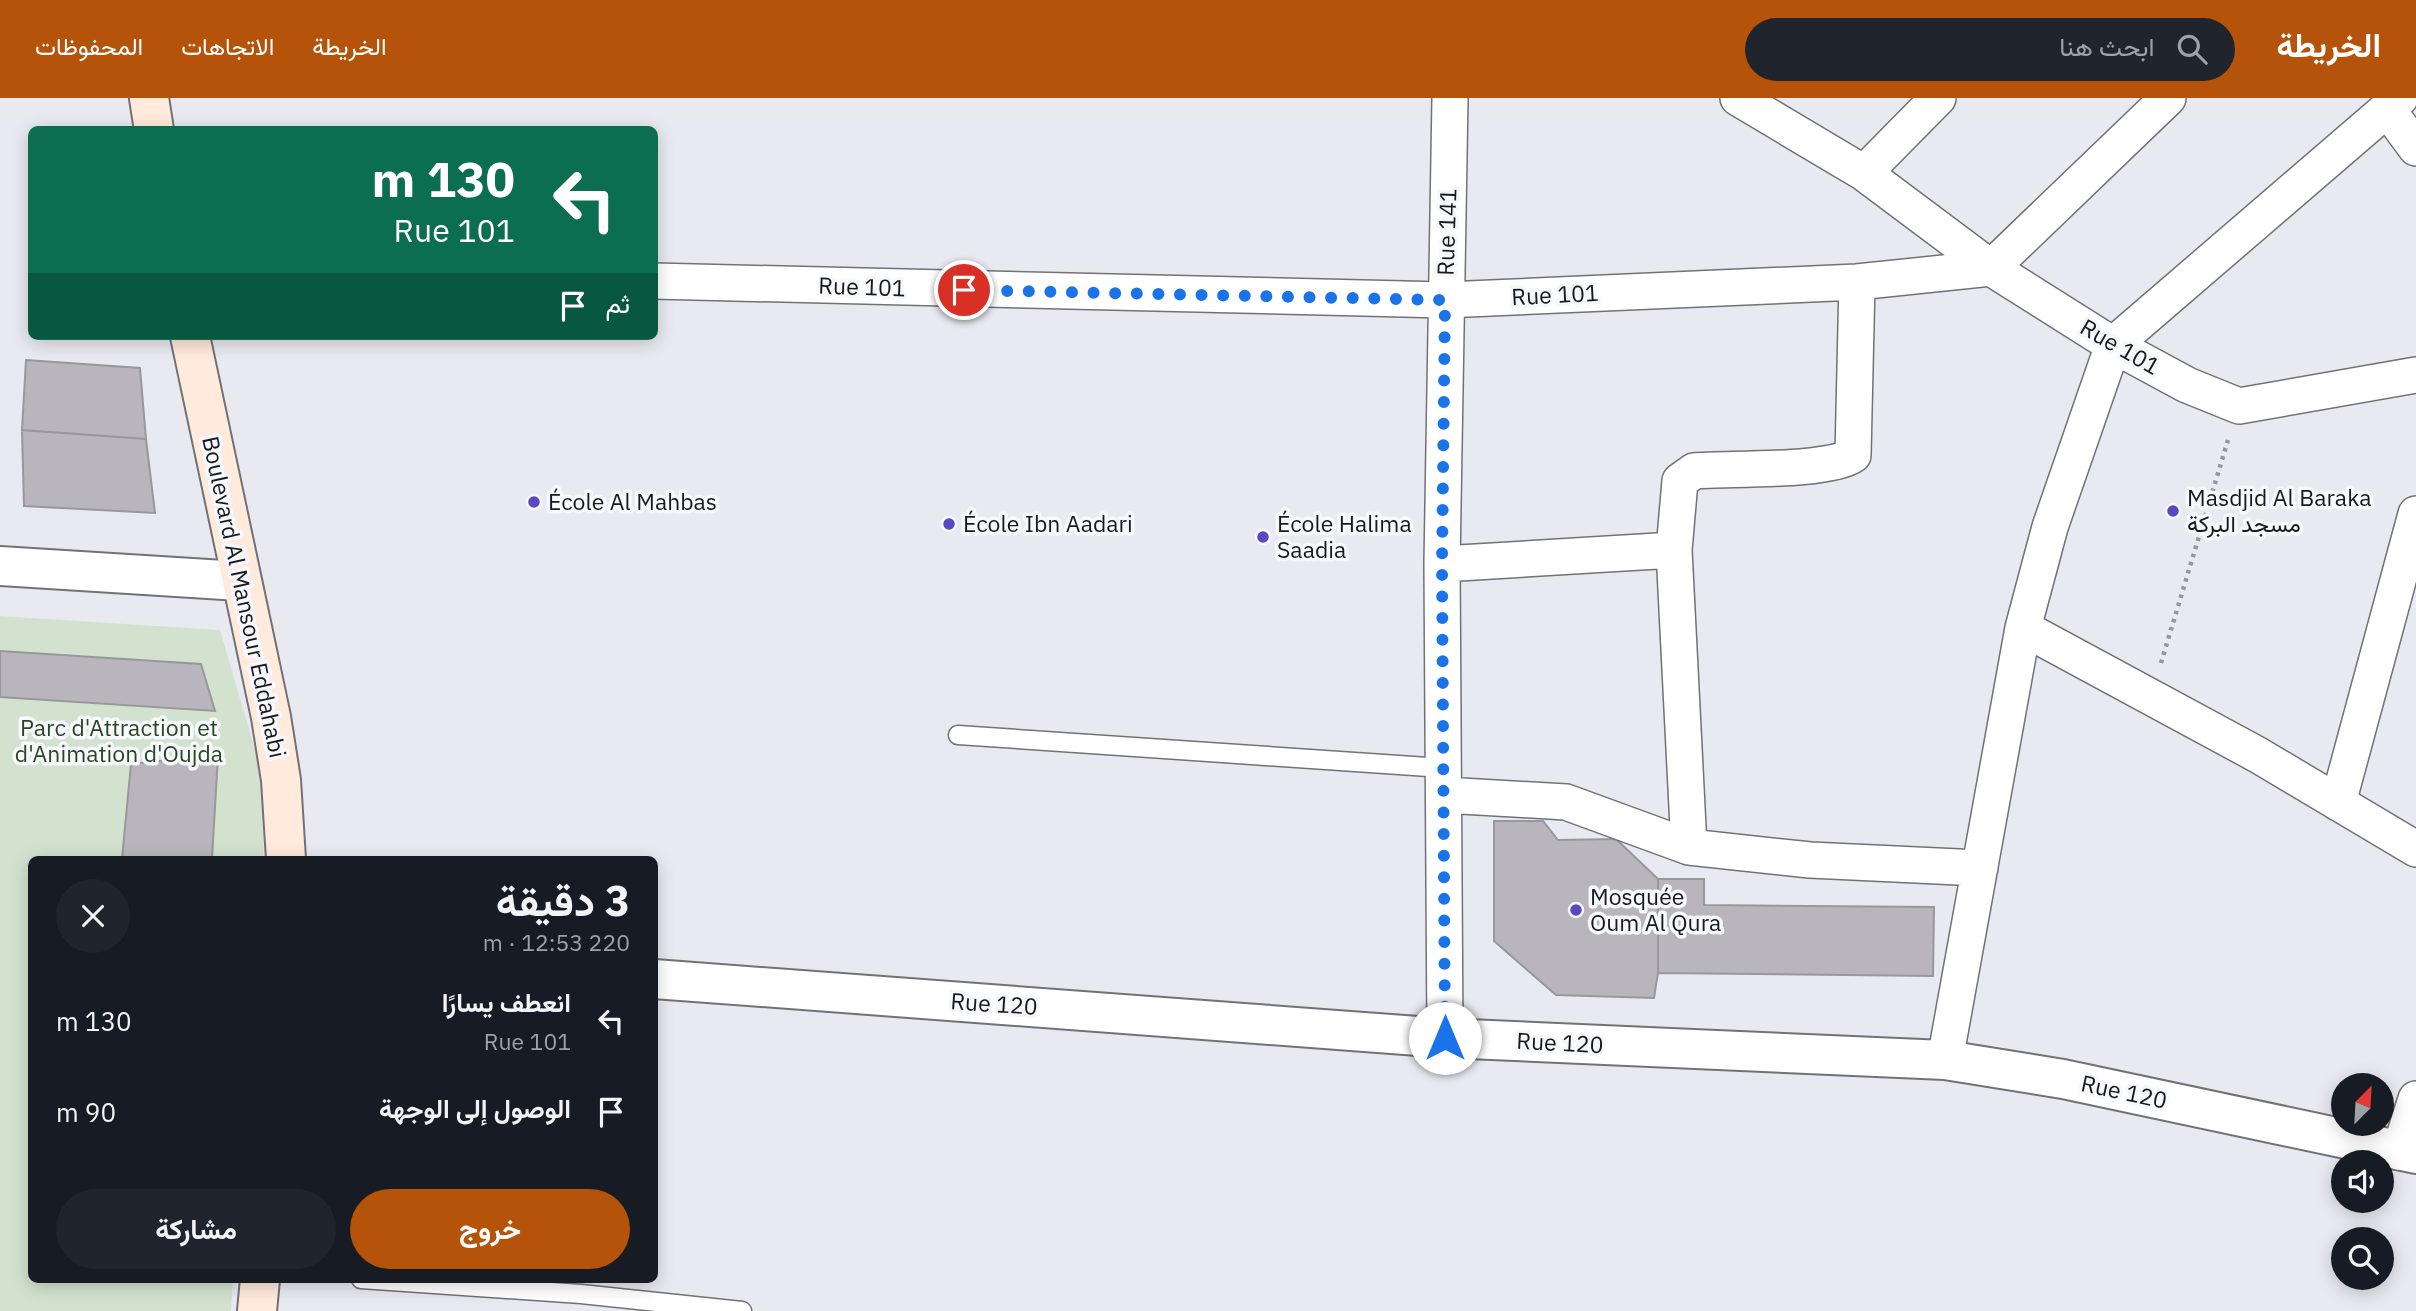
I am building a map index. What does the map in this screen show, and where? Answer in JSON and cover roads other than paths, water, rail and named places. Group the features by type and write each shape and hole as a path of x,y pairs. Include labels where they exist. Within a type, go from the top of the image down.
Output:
{"main road":[{"path":"149,98 153,126"},
{"name":"Boulevard Al Mansour Eddahabi","path":"191,340 271,718 281,780 286,856"},
{"path":"257,1311 260,1283"}],"street":[{"name":"Rue 141","path":"1445,1038 1442,564 1450,98"},
{"path":"1738,98 1864,173 1991,268 2168,98"},
{"path":"1864,173 1938,98"},
{"path":"1945,1060 2023,628 2050,527 2113,345 2394,104 2416,148"},
{"name":"Rue 101","path":"658,281 1445,300 1857,282 1991,268 2113,345 2187,386 2239,406 2416,375"},
{"path":"1689,847 1674,550 1680,481 1687,474 1702,471 1812,464 1846,459 1853,455 1857,282"},
{"path":"2337,803 2416,514"},
{"path":"1442,564 1674,550"},
{"path":"0,566 240,581"},
{"path":"2023,628 2151,695 2416,849"},
{"path":"1443,782 1566,802 1689,847 1810,860 1980,868"},
{"name":"Rue 120","path":"658,979 1445,1038 1945,1060 2063,1079 2408,1153"},
{"path":"2408,1153 2416,1099"}],"lane":[{"path":"958,735 1443,782"},
{"path":"420,1283 581,1294 742,1311"}],"place":[{"name":"École Al Mahbas","path":"534,502"},
{"name":"Masdjid Al Baraka مسجد البركة","path":"2173,511"},
{"name":"École Ibn Aadari","path":"949,524"},
{"name":"École Halima Saadia","path":"1263,537"},
{"name":"Mosquée Oum Al Qura","path":"1576,910"}],"park label":[{"name":"Parc d'Attraction et d'Animation d'Oujda","path":"119,741"}]}
